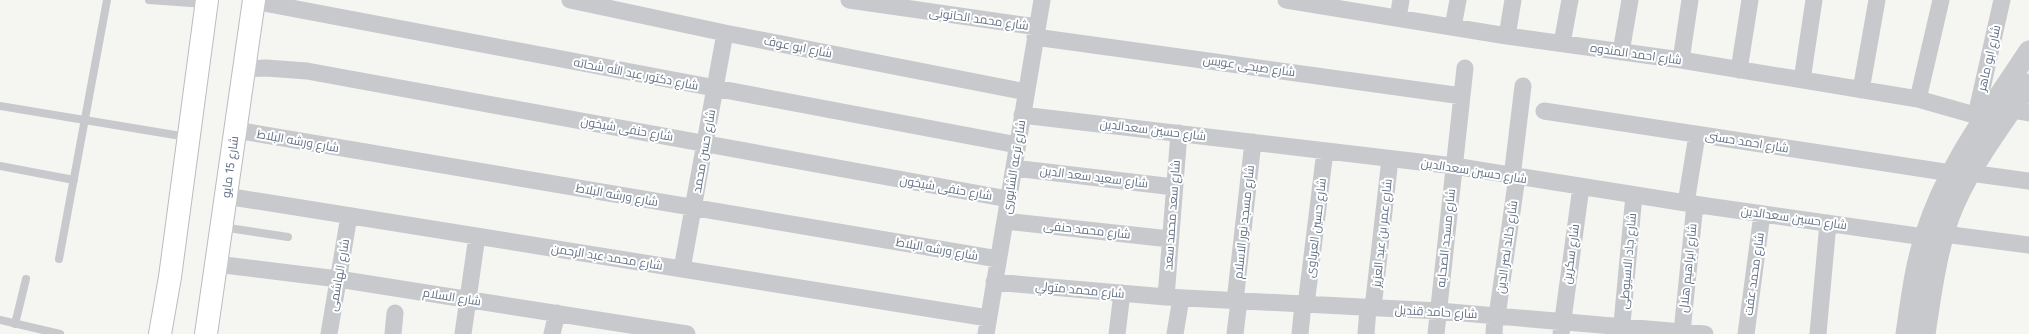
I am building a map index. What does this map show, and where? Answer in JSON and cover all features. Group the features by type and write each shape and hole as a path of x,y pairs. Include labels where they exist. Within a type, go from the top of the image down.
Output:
{"main road":[{"name":"شارع 15 مايو","path":"206,334 254,1"},
{"path":"160,334 170,277 206,2"}],"street":[{"name":"شارع ابو عوف","path":"570,0 725,33 1026,92"},
{"name":"شارع محمد الحانونى","path":"849,0 1036,32"},
{"name":"شارع ترعه الشابورى","path":"987,326 1042,0"},
{"name":"شارع احمد المندوه","path":"1287,0 1345,4 1398,18 1507,36 1681,60 1802,80 1918,100 1981,117"},
{"path":"1398,18 1401,0"},
{"path":"1453,27 1458,0"},
{"path":"1507,36 1514,0"},
{"path":"1562,43 1570,0"},
{"path":"1621,52 1630,0"},
{"path":"1681,60 1690,0"},
{"path":"1740,70 1750,0"},
{"path":"1802,80 1814,0"},
{"path":"1861,90 1877,0"},
{"path":"1918,100 1941,0"},
{"name":"شارع ابو ماهر","path":"1981,117 2002,0"},
{"name":"شارع دكتور عبد الله شحاته","path":"254,1 1017,145"},
{"name":"شارع صبحى عويس","path":"1036,32 1462,96"},
{"name":"شارع حسن محمد","path":"682,269 725,33"},
{"path":"1906,334 1920,252 1934,235 1959,196 1961,173 1981,117 2029,50"},
{"name":"شارع حنفى شيخون","path":"245,69 273,68 307,71 1008,199"},
{"name":"شارع مسجد الصحابه","path":"1436,334 1465,68"},
{"path":"1961,173 2020,111 2029,84"},
{"name":"شارع خالد نصر الدين","path":"1494,334 1514,177 1523,86"},
{"name":"شارع احمد حسنى","path":"1544,111 1697,135 1961,173 2029,181"},
{"name":"شارع حسين سعدالدين","path":"1022,115 1454,166 1514,177 1762,214 1828,223 2029,245"},
{"name":"شارع ورشه البلاط","path":"236,130 998,259"},
{"name":"شارع سعد محمد سعد","path":"1175,334 1170,239 1178,133"},
{"name":"شارع ابراهيم هلال","path":"1682,332 1690,204 1697,135"},
{"name":"شارع مسجد نور الاسلام","path":"1235,334 1253,142"},
{"name":"شارع حسين العرباوى","path":"1300,334 1325,151"},
{"name":"شارع عمر بن عبد العزيز","path":"1366,334 1371,308 1390,159"},
{"name":"شارع سعيد سعد الدين","path":"1014,168 1174,187"},
{"name":"شارع سكرين","path":"1561,328 1581,187"},
{"name":"شارع جاد الاسيوطى","path":"1622,331 1634,195"},
{"name":"شارع محمد عبد الرحمن","path":"226,196 682,269 987,326"},
{"name":"شارع محمد عفت","path":"1746,334 1762,214"},
{"name":"شارع الهاشمى","path":"329,334 348,216"},
{"name":"شارع محمد حنفى","path":"1005,221 1170,239"},
{"path":"1818,334 1828,223"},
{"path":"1925,334 1936,262 1934,235"},
{"path":"463,334 477,236"},
{"name":"شارع السلام","path":"216,264 338,279 557,313 649,331 687,334"},
{"name":"شارع محمد متولي","path":"994,282 1173,297"},
{"path":"1117,334 1122,293"},
{"name":"شارع حامد قنديل","path":"1173,297 1371,308 1439,310 1496,316 1561,328 1705,334"},
{"path":"393,334 395,313"},
{"path":"552,334 557,313"}],"lane":[{"path":"59,259 107,0"},
{"path":"149,0 206,2"},
{"path":"0,106 188,138"},
{"path":"0,166 74,180"},
{"path":"222,227 288,237"},
{"path":"15,324 26,278"},
{"path":"0,320 60,334"}]}
